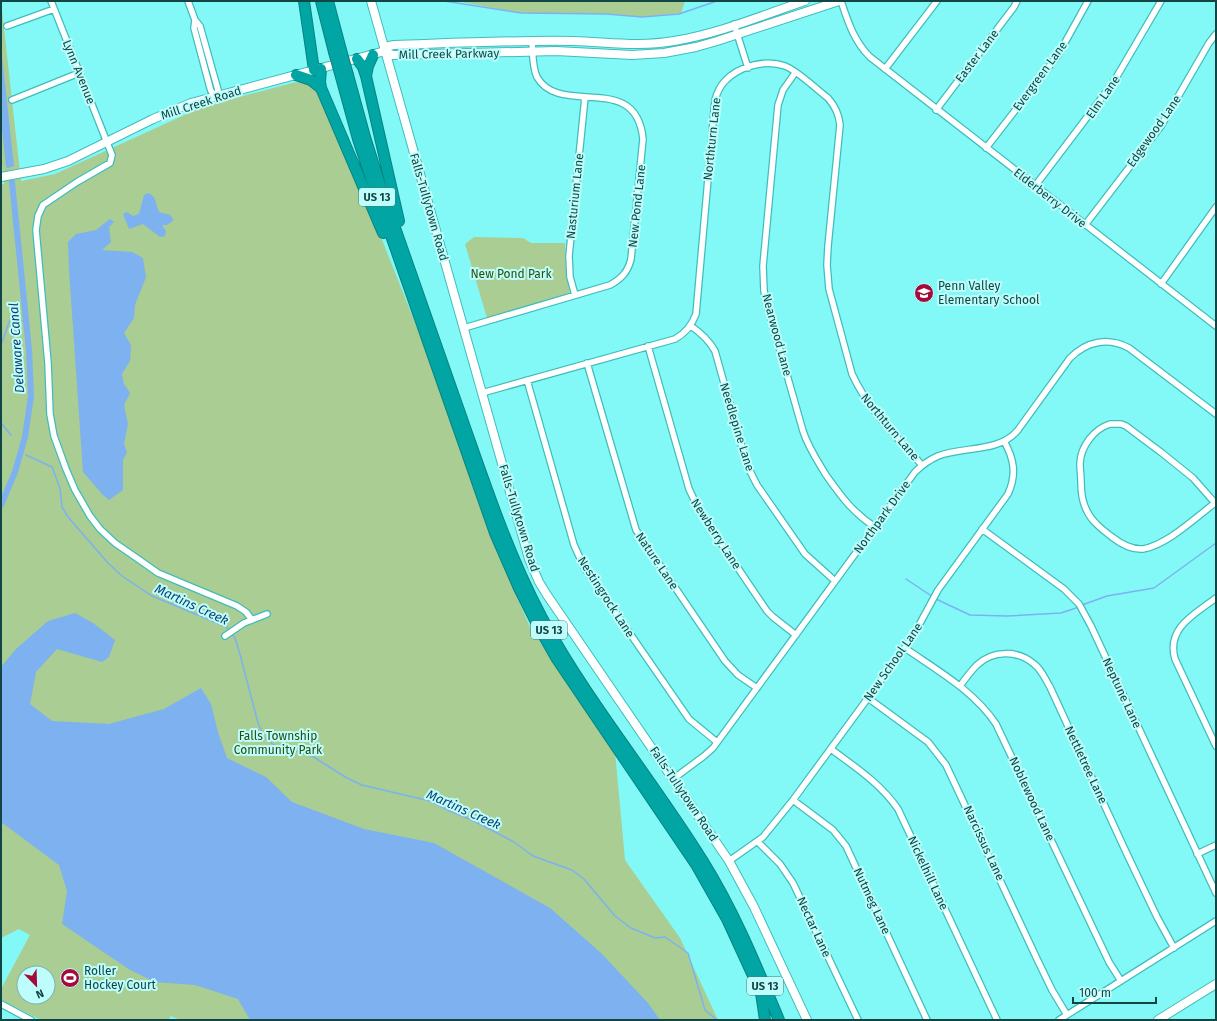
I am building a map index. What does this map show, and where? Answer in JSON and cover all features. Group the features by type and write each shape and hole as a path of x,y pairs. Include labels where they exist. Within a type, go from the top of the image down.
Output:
{"highway":[{"path":"304,1 321,88 418,316"},
{"name":"US 13","path":"321,1 345,76 368,169 418,316 495,533 513,576 547,642 568,676 698,866 727,919 761,993 771,1020"},
{"name":"US 13","path":"328,1 338,51"},
{"path":"366,76 369,62 373,55"},
{"path":"357,59 363,67 366,76 412,275"},
{"path":"296,75 311,80 321,88"},
{"name":"US 13","path":"345,76 494,511 528,591 550,632 571,666 704,862 734,916 751,952 779,1020"},
{"path":"751,952 785,1020"},
{"path":"761,993 765,1020"}],"main road":[{"name":"Falls-Tullytown Road","path":"371,1 529,559 537,578 547,595 729,861 751,901 807,1020"},
{"name":"Mill Creek Parkway","path":"805,1 692,37 654,44 532,41 394,45 389,46 385,52 392,55 532,52 578,52 632,55 653,54 696,47 840,1"},
{"name":"Mill Creek Road","path":"1,177 57,165 74,159 162,114 191,103 385,52"},
{"path":"1158,1020 1216,984"}],"street":[{"name":"Lynn Avenue","path":"51,1 112,155 110,163 48,201 40,210 36,223 48,364 48,398 54,436 75,490 90,516 100,529 117,544 158,573 238,606 246,612 252,620"},
{"path":"188,1 195,20 194,28 211,91 216,97"},
{"name":"Elderberry Drive","path":"840,1 857,43 870,57 936,110 1216,326"},
{"path":"885,69 937,1"},
{"name":"Easter Lane","path":"936,110 973,63 1017,1"},
{"name":"Evergreen Lane","path":"986,148 1058,55 1088,1"},
{"name":"Elm Lane","path":"1035,186 1113,83 1161,1"},
{"path":"7,26 54,8"},
{"path":"734,24 748,68"},
{"name":"Edgewood Lane","path":"1085,225 1161,126 1209,43 1216,34"},
{"name":"New Pond Lane","path":"464,328 610,285 622,277 629,266 632,252 643,138 638,119 624,104 610,99 561,94 546,88 537,77 534,70 532,41"},
{"name":"Northturn Lane","path":"691,326 696,314 715,100 724,81 738,71 758,64 785,66 828,98 835,108 839,120 828,246 828,277 831,296 852,374 867,402 922,465"},
{"name":"Nearwood Lane","path":"795,72 783,90 778,105 763,266 764,291 809,448 852,510 874,527"},
{"path":"12,100 79,74"},
{"name":"Nasturium Lane","path":"575,296 570,277 569,256 585,97"},
{"path":"1161,284 1216,207"},
{"path":"482,393 677,338 684,334 691,326"},
{"name":"Needlepine Lane","path":"691,326 705,336 715,351 747,465 757,485 804,554 835,581"},
{"name":"Northpark Drive","path":"673,779 709,753 915,472 922,465 938,456 1004,441 1018,430 1070,358 1081,349 1087,345 1101,342 1116,342 1129,348 1215,411"},
{"name":"Newberry Lane","path":"648,346 693,501 767,611 796,635"},
{"name":"Nature Lane","path":"588,363 636,530 725,661 738,675 756,688"},
{"name":"Nestingrock Lane","path":"527,380 574,545 584,567 689,719 717,742"},
{"path":"1110,424 1121,424 1126,426 1193,478 1215,503 1159,543 1142,549 1130,548 1106,532 1091,519 1086,511 1082,495 1080,463 1082,454 1091,438 1100,428 1110,424"},
{"name":"New School Lane","path":"729,861 758,842 774,825 905,648 918,628 938,590 1008,494 1013,480 1014,464 1004,441"},
{"name":"Neptune Lane","path":"982,529 1064,589 1079,604 1091,626 1216,893"},
{"path":"1216,598 1183,624 1175,634 1173,645 1175,659 1216,746"},
{"path":"225,636 252,620 267,614"},
{"name":"Noblewood Lane","path":"905,648 960,686 983,706 1002,734 1094,932 1109,962 1121,981"},
{"name":"Nettletree Lane","path":"960,686 978,664 995,655 1008,654 1021,656 1039,669 1053,694 1157,917 1174,948"},
{"name":"Narcissus Lane","path":"868,698 928,742 946,765 1046,978 1067,1015"},
{"name":"Nickelhill Lane","path":"830,749 882,788 898,809 997,1020"},
{"name":"Nutmeg Lane","path":"793,800 833,830 846,846 927,1020"},
{"name":"Nectar Lane","path":"758,842 780,864 793,883 858,1020"},
{"path":"1197,854 1216,845"},
{"path":"1059,1020 1216,921"},
{"path":"1,1004 31,1020"}],"green space":[{"name":"Falls Township Community Park","path":"1,1 21,181 55,174 202,107 292,83 306,81 315,87 369,207 433,368 499,556 530,627 615,752 625,860 680,938 718,1020 180,1020 171,1016 168,1020 41,1020 1,1000 1,989 30,935 19,929 1,938 1,184 4,184 1,155"},
{"path":"456,1 685,1 681,13 642,17 609,14 521,13"},
{"name":"New Pond Park","path":"474,237 523,238 531,243 565,243 566,273 570,293 487,318 465,244"}],"water":[{"path":"1,47 14,166 8,168 6,167 1,119"},
{"path":"149,193 154,197 159,212 170,215 174,220 167,225 162,225 166,231 165,236 160,237 143,224 129,229 123,214 127,212 133,216 139,214 144,195"},
{"path":"110,219 114,222 109,227 111,242 102,250 132,252 143,258 146,277 135,305 134,318 124,333 131,345 130,361 122,374 124,384 130,393 124,405 128,424 124,444 127,452 123,460 123,490 109,500 83,472 68,242 76,234 96,230"},
{"path":"75,613 93,623 115,640 109,657 102,662 57,649 36,672 30,704 52,721 109,724 164,709 201,688 211,704 218,732 227,758 266,777 292,802 364,829 434,843 550,908 601,953 648,1003 660,1020 250,1020 238,999 195,985 155,982 130,970 62,924 67,891 59,865 1,822 1,667 16,649 48,621"}],"waterway":[{"path":"444,1 521,13 606,14 642,17 679,14 717,1"},
{"name":"Delaware Canal","path":"1,505 15,472 25,437 31,396 29,350 12,182"},
{"path":"1,345 10,320 26,321"},
{"name":"Martins Creek","path":"1,384 1,389"},
{"name":"Martins Creek","path":"1,419 1,423 11,435"},
{"name":"Martins Creek","path":"26,455 52,467 60,488 62,507 68,517 108,563 122,576 152,596 227,627 229,631"},
{"path":"1082,605 1107,596 1154,588 1216,543"},
{"path":"906,579 933,597"},
{"path":"936,599 970,615 1007,616 1061,613 1079,607"},
{"name":"Martins Creek","path":"232,634 235,638 241,658 258,723 264,737 274,745 312,756 347,778 362,785 430,801 476,822 514,842 533,856 572,870 584,879 615,916 631,928 655,938 665,937 688,953 705,1010 717,1020"}],"place":[{"name":"Penn Valley Elementary School","path":"924,293"},
{"name":"Roller Hockey Court","path":"70,978"}]}
